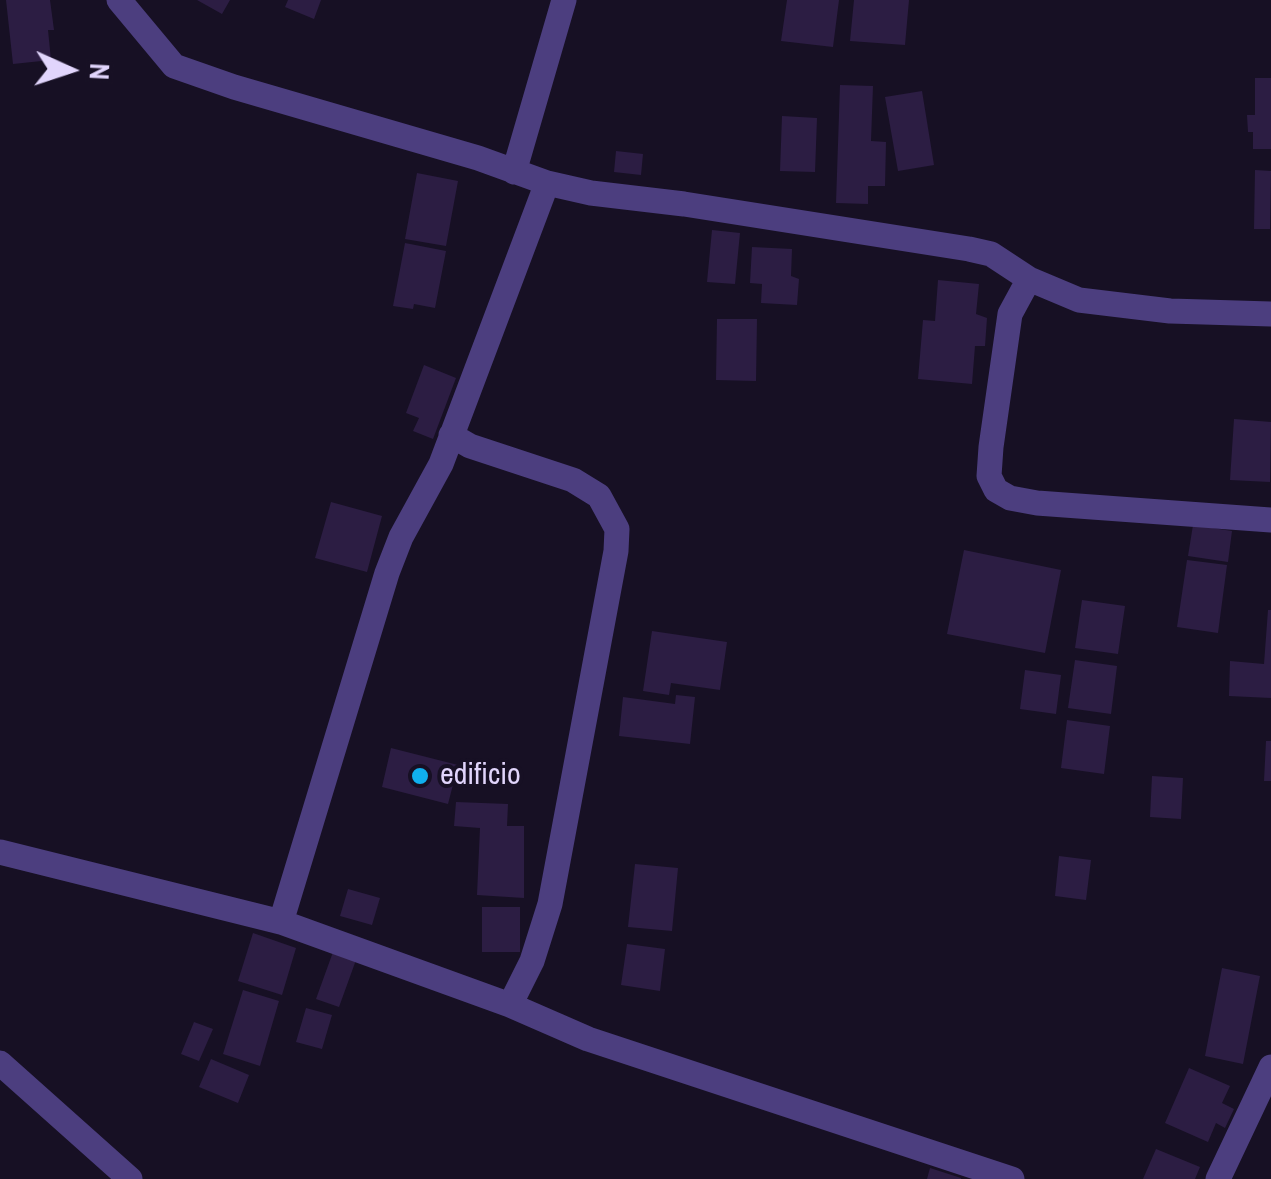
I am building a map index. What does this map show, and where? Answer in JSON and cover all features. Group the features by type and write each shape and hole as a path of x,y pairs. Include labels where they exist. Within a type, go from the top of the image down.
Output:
{"street":[{"path":"119,0 174,66 478,158 547,183 591,193 970,249 1008,262 1029,279 1078,300 1117,306 1271,314"},
{"path":"514,172 564,0"},
{"path":"280,922 386,573 441,464 547,183"},
{"path":"1029,279 1010,314 991,447 989,476 996,490 1010,498 1037,503 1271,520"},
{"path":"452,434 470,446 573,480 599,496 617,529 550,904 532,961 510,1005"},
{"path":"0,852 280,922 510,1005 588,1039 1012,1179"},
{"path":"0,1063 130,1179"},
{"path":"1218,1179 1271,1067"}],"building":[{"path":"6,0 50,0 54,30 48,30 51,60 13,64"},
{"path":"197,0 230,0 222,14"},
{"path":"288,0 321,0 314,19 285,7"},
{"path":"787,0 839,0 833,47 781,41"},
{"path":"854,0 909,0 905,45 850,41"},
{"path":"1255,78 1271,78 1271,149 1253,149 1253,132 1248,132 1247,115 1255,115"},
{"path":"840,85 873,86 871,141 886,142 885,186 868,186 868,204 836,203"},
{"path":"922,91 934,165 898,171 885,97"},
{"path":"782,116 817,118 815,172 780,171"},
{"path":"616,151 643,154 641,175 614,172"},
{"path":"1255,170 1271,171 1270,229 1254,229"},
{"path":"417,173 458,181 446,246 405,239"},
{"path":"712,230 740,233 735,284 707,282"},
{"path":"405,243 446,251 435,308 393,306"},
{"path":"752,247 792,249 791,276 799,279 797,305 761,303 762,284 750,283"},
{"path":"938,280 979,284 976,314 987,318 985,346 975,346 972,384 918,379 923,320 935,321"},
{"path":"717,319 757,319 756,381 716,380"},
{"path":"424,365 456,378 433,439 413,431 419,418 406,413"},
{"path":"1234,419 1271,422 1270,482 1230,480"},
{"path":"331,502 382,516 367,572 315,558"},
{"path":"1193,525 1232,531 1228,562 1188,556"},
{"path":"964,550 1061,570 1045,653 947,634"},
{"path":"1187,560 1227,565 1218,633 1177,627"},
{"path":"1082,600 1125,606 1118,654 1075,648"},
{"path":"1268,610 1271,698 1229,696 1230,661 1264,664"},
{"path":"652,631 727,642 720,690 671,683 669,695 643,691"},
{"path":"1075,660 1117,666 1111,714 1068,708"},
{"path":"1025,670 1061,675 1056,714 1020,709"},
{"path":"676,695 695,697 690,744 619,736 623,697 675,704"},
{"path":"1067,720 1110,726 1104,774 1061,768"},
{"path":"1266,741 1271,741 1271,781 1264,781"},
{"name":"edificio","path":"391,748 458,765 448,804 382,787"},
{"path":"1152,776 1183,778 1181,819 1150,817"},
{"path":"456,802 508,804 507,826 524,826 524,898 477,895 480,828 454,826"},
{"path":"1059,856 1091,860 1086,900 1055,896"},
{"path":"635,864 678,868 672,931 628,927"},
{"path":"348,889 380,898 372,925 340,916"},
{"path":"482,907 520,907 520,952 482,952"},
{"path":"253,933 296,948 282,995 238,981"},
{"path":"627,944 665,949 660,991 621,985"},
{"path":"333,952 356,960 339,1007 316,999"},
{"path":"1222,968 1260,976 1243,1064 1205,1056"},
{"path":"243,990 279,1001 260,1066 223,1054"},
{"path":"306,1008 332,1015 322,1049 296,1042"},
{"path":"194,1022 213,1029 199,1061 181,1054"},
{"path":"211,1059 249,1075 238,1103 199,1087"},
{"path":"1189,1068 1230,1086 1222,1103 1234,1109 1225,1128 1216,1123 1208,1142 1165,1123"},
{"path":"1156,1149 1200,1167 1195,1179 1143,1179"},
{"path":"930,1168 961,1178 961,1179 927,1179"}],"place":[{"name":"edificio","path":"420,776"}]}
